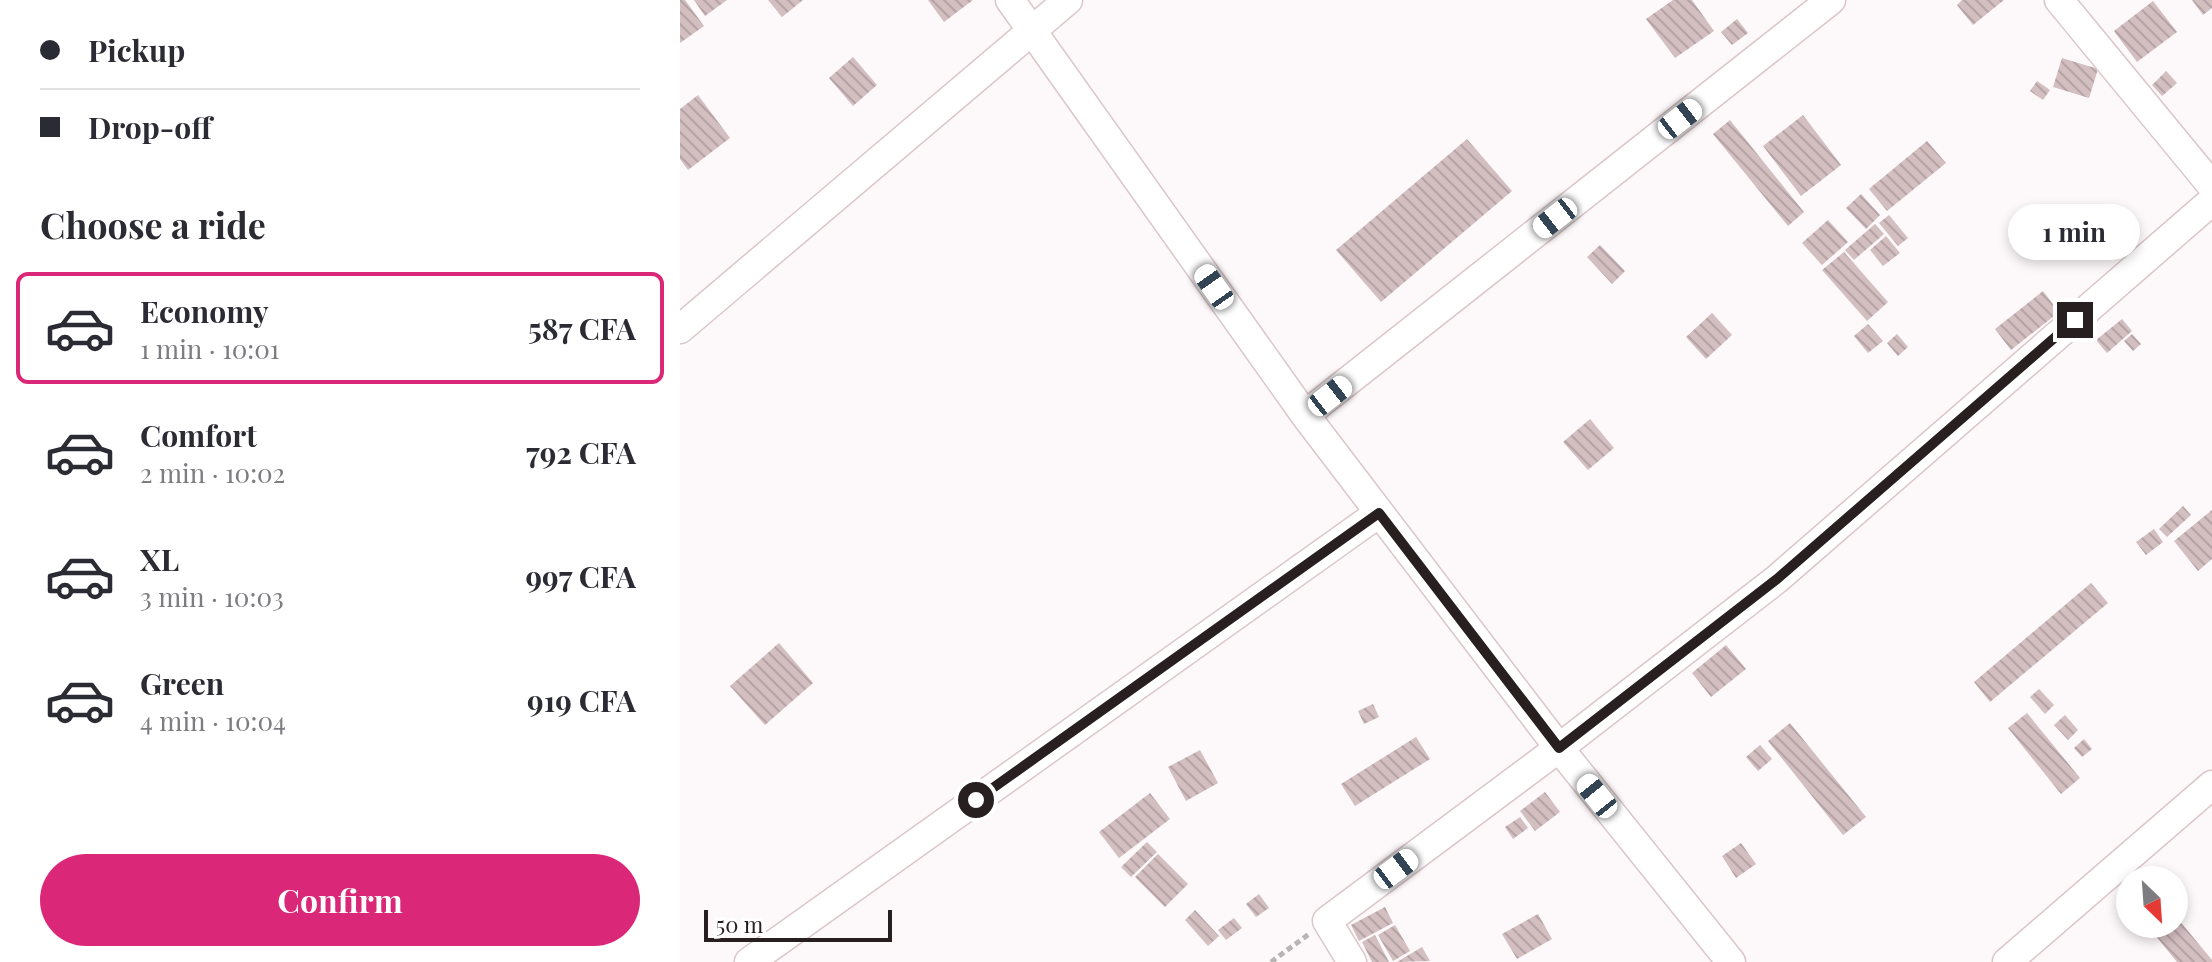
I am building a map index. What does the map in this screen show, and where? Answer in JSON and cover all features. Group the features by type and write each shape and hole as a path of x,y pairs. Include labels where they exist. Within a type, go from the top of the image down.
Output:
{"street":[{"path":"1010,0 1305,415 1559,748 1731,962"},
{"path":"680,329 1068,0"},
{"path":"1305,415 1831,0"},
{"path":"2059,0 2212,186"},
{"path":"1352,962 1327,921 1559,748 1777,579 2212,201"},
{"path":"749,962 1379,513"},
{"path":"2007,962 2212,785"}],"path":[{"path":"1271,962 1327,921"}],"building":[{"path":"680,0 685,0 704,26 680,43"},
{"path":"694,0 727,0 705,16"},
{"path":"768,0 803,0 782,17"},
{"path":"928,0 973,0 944,22"},
{"path":"1673,0 1692,0 1714,31 1675,58 1646,19"},
{"path":"1962,0 2004,0 1973,25 1957,5"},
{"path":"2192,0 2212,0 2212,8 2203,15"},
{"path":"2153,1 2177,32 2137,62 2114,31"},
{"path":"1737,19 1748,33 1732,45 1721,32"},
{"path":"853,57 877,85 853,106 829,78"},
{"path":"2062,58 2098,69 2089,98 2053,87"},
{"path":"2166,71 2177,83 2162,96 2152,85"},
{"path":"2037,81 2050,90 2043,100 2030,91"},
{"path":"698,95 730,138 688,170 680,159 680,109"},
{"path":"1803,115 1841,165 1801,196 1763,146"},
{"path":"1730,120 1804,212 1788,226 1713,134"},
{"path":"1467,139 1512,191 1381,302 1336,250"},
{"path":"1927,141 1946,163 1887,211 1869,189"},
{"path":"1861,194 1880,215 1866,229 1846,208"},
{"path":"1889,215 1908,238 1898,246 1879,223"},
{"path":"1828,220 1848,242 1822,265 1802,243"},
{"path":"1875,224 1884,234 1854,260 1845,250"},
{"path":"1886,236 1900,253 1883,266 1870,250"},
{"path":"1600,245 1625,271 1612,284 1587,257"},
{"path":"1844,252 1888,302 1867,321 1822,270"},
{"path":"2043,291 2059,312 2011,350 1995,329"},
{"path":"1712,313 1732,335 1706,359 1686,337"},
{"path":"2122,319 2132,331 2107,353 2096,340"},
{"path":"1868,324 1883,341 1868,353 1854,336"},
{"path":"1897,334 1908,347 1898,356 1887,343"},
{"path":"2132,334 2141,344 2133,351 2124,341"},
{"path":"1590,419 1614,448 1588,470 1563,442"},
{"path":"2183,506 2191,515 2167,537 2159,529"},
{"path":"2212,510 2212,559 2198,571 2174,541"},
{"path":"2154,529 2163,542 2146,555 2136,542"},
{"path":"2091,583 2108,603 1990,702 1974,682"},
{"path":"779,643 813,683 765,725 730,686"},
{"path":"1726,645 1746,669 1711,697 1692,673"},
{"path":"2039,689 2054,705 2045,714 2030,697"},
{"path":"1373,704 1379,717 1364,724 1358,711"},
{"path":"2027,713 2080,778 2061,794 2008,728"},
{"path":"2065,715 2078,730 2068,740 2054,725"},
{"path":"1790,723 1866,817 1843,835 1768,741"},
{"path":"1416,737 1430,759 1355,806 1341,784"},
{"path":"2084,739 2092,749 2082,757 2074,748"},
{"path":"1760,745 1772,759 1758,771 1746,757"},
{"path":"1200,750 1218,783 1186,801 1168,767"},
{"path":"1545,792 1560,812 1535,831 1520,811"},
{"path":"1150,793 1170,819 1119,858 1099,832"},
{"path":"1520,817 1528,828 1513,839 1505,827"},
{"path":"1147,842 1157,852 1131,877 1121,867"},
{"path":"1741,843 1756,864 1736,878 1722,856"},
{"path":"1158,854 1188,884 1165,907 1135,877"},
{"path":"1259,894 1269,908 1256,917 1246,904"},
{"path":"1385,907 1393,923 1359,941 1351,925"},
{"path":"1195,910 1219,936 1208,946 1185,920"},
{"path":"1538,914 1552,939 1517,959 1502,934"},
{"path":"1234,918 1242,928 1226,940 1218,930"},
{"path":"1395,925 1410,951 1393,961 1378,935"},
{"path":"2188,931 2212,960 2212,962 2177,962 2157,938 2188,938"},
{"path":"1375,935 1389,962 1372,962 1362,942"},
{"path":"1422,947 1430,961 1397,962"}],"route":[{"path":"976,800 1379,513 1559,748 1777,579 2075,320"}]}
